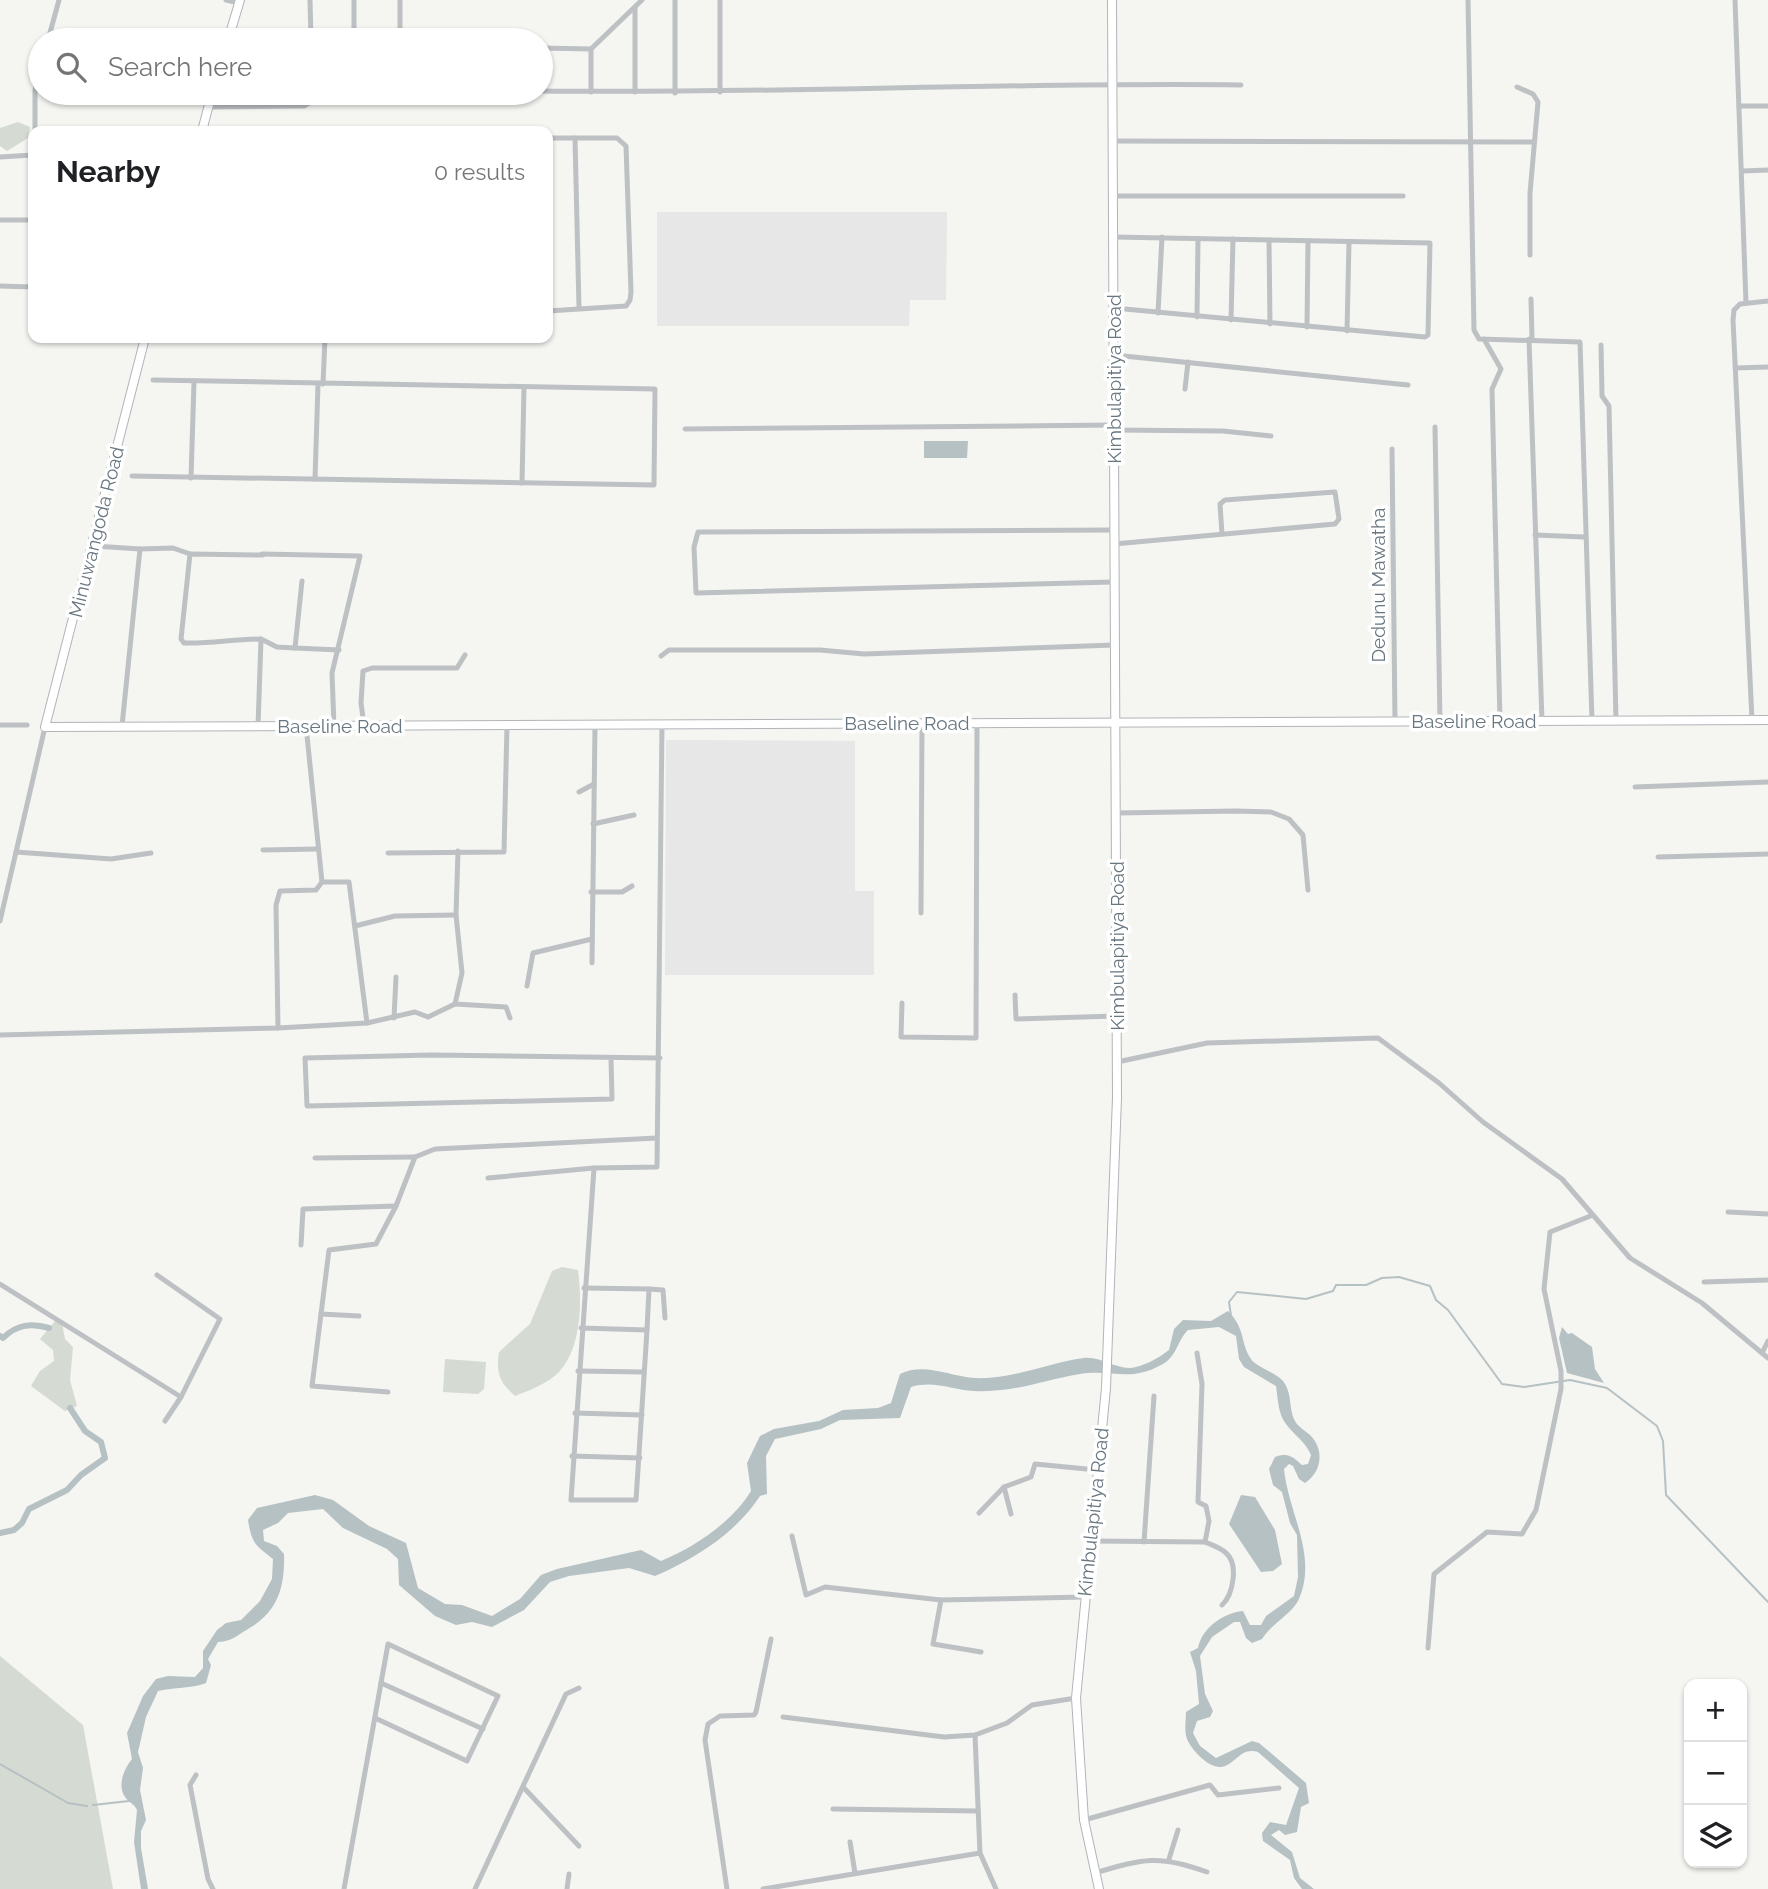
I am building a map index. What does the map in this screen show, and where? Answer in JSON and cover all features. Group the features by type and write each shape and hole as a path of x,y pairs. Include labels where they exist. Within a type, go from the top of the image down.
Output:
{"main road":[{"name":"Kimbulapitiya Road","path":"1099,1889 1084,1820 1076,1698 1089,1541 1106,1388 1116,1062 1112,0"},
{"path":"232,28 240,2"},
{"path":"203,126 208,107"},
{"name":"Minuwangoda Road","path":"46,727 144,343"},
{"name":"Baseline Road","path":"46,727 1768,720"}],"street":[{"path":"51,28 59,0"},
{"path":"226,0 240,2"},
{"path":"310,0 311,28"},
{"path":"354,0 354,28"},
{"path":"400,0 400,28"},
{"path":"553,48 591,49 642,0"},
{"path":"675,0 675,93"},
{"path":"720,0 720,92"},
{"path":"1468,0 1472,141 1470,237 1474,330 1479,339 1580,342 1591,721"},
{"path":"1735,0 1746,303"},
{"path":"635,7 635,92"},
{"path":"591,49 592,92"},
{"path":"553,91 675,93 1112,83 1241,85"},
{"path":"1517,86 1533,94 1538,102 1538,132 1533,142 1530,255"},
{"path":"35,105 35,126"},
{"path":"208,107 306,105"},
{"path":"1739,106 1768,106"},
{"path":"553,138 617,138 626,146 631,292 626,306 553,311"},
{"path":"575,138 579,308"},
{"path":"1112,141 1533,142"},
{"path":"0,157 28,155"},
{"path":"1742,171 1768,170"},
{"path":"1112,196 1404,196"},
{"path":"0,220 28,222"},
{"path":"1113,237 1430,243 1428,335 1348,331 1114,308"},
{"path":"1158,313 1162,237"},
{"path":"1197,317 1198,239"},
{"path":"1231,320 1233,239"},
{"path":"1269,240 1270,324"},
{"path":"1307,327 1308,241"},
{"path":"1348,331 1349,242"},
{"path":"0,286 28,287"},
{"path":"1531,299 1535,535 1542,721"},
{"path":"1752,720 1734,310 1746,303 1768,302"},
{"path":"1484,339 1501,369 1492,390 1500,721"},
{"path":"315,479 325,343"},
{"path":"1601,345 1602,396 1609,406 1616,721"},
{"path":"1114,355 1408,385"},
{"path":"1185,389 1188,362"},
{"path":"1735,368 1768,367"},
{"path":"132,476 654,485 655,389 153,380"},
{"path":"191,478 194,382"},
{"path":"522,483 523,387"},
{"path":"685,429 1113,427 1223,431 1271,436"},
{"path":"1436,427 1440,722"},
{"name":"Dedunu Mawatha","path":"1392,449 1395,722"},
{"path":"1114,544 1335,524 1339,519 1335,492 1226,500 1220,505 1222,534"},
{"path":"1113,530 698,532 694,557 696,593 1114,582"},
{"path":"1535,535 1584,537"},
{"path":"94,546 173,548 190,554 360,556 332,673 334,726"},
{"path":"122,726 140,549"},
{"path":"190,554 181,639 184,643 261,639 277,647 339,650"},
{"path":"234,555 263,555"},
{"path":"295,648 302,582"},
{"path":"258,726 261,639"},
{"path":"661,656 669,650 820,650 864,654 1114,645"},
{"path":"364,725 360,703 363,671 372,668 457,668 465,655"},
{"path":"920,913 922,723"},
{"path":"902,1003 901,1037 976,1038 977,723"},
{"path":"592,963 595,724"},
{"path":"488,1178 594,1168 657,1167 662,724"},
{"path":"0,725 27,725"},
{"path":"388,853 504,852 508,725"},
{"path":"278,1028 276,905 280,891 316,890 322,882 306,726"},
{"path":"0,921 46,727"},
{"path":"1635,787 1768,782"},
{"path":"579,792 594,784"},
{"path":"1117,813 1272,812 1289,819 1303,835 1308,890"},
{"path":"593,824 634,815"},
{"path":"263,850 318,849"},
{"path":"455,1004 462,973 456,915 458,851"},
{"path":"16,852 111,859 151,853"},
{"path":"1658,857 1768,854"},
{"path":"322,882 349,882 367,1023"},
{"path":"591,892 622,892 632,886"},
{"path":"355,926 395,916 456,915"},
{"path":"527,986 533,953 592,939"},
{"path":"394,1018 396,977"},
{"path":"1014,995 1016,1019 1116,1016"},
{"path":"0,1035 367,1023 415,1012 428,1017 455,1004 506,1007 510,1018"},
{"path":"1116,1062 1208,1042 1378,1038 1439,1083 1483,1122 1562,1179 1630,1258 1702,1303 1768,1358"},
{"path":"611,1058 611,1099 307,1106 305,1058 431,1055 660,1058"},
{"path":"315,1158 415,1157 435,1149 657,1138"},
{"path":"388,1392 312,1387 329,1250 376,1244 396,1206 415,1157"},
{"path":"594,1168 571,1500 636,1500 649,1289"},
{"path":"301,1245 303,1209 396,1206"},
{"path":"1728,1212 1768,1214"},
{"path":"1428,1648 1434,1574 1487,1532 1522,1534 1536,1510 1561,1389 1561,1371 1544,1289 1550,1233 1593,1215"},
{"path":"157,1275 220,1319 181,1397 165,1421"},
{"path":"1704,1282 1768,1280"},
{"path":"0,1284 181,1397"},
{"path":"584,1288 663,1290 665,1318"},
{"path":"321,1314 359,1316"},
{"path":"581,1328 647,1330"},
{"path":"1762,1353 1768,1341"},
{"path":"1197,1353 1202,1384 1198,1502 1206,1506 1209,1521 1205,1542"},
{"path":"578,1371 644,1372"},
{"path":"1144,1542 1154,1396"},
{"path":"575,1413 642,1415"},
{"path":"572,1456 640,1458"},
{"path":"979,1513 1004,1487 1031,1477 1035,1464 1097,1470"},
{"path":"1004,1487 1012,1514"},
{"path":"792,1536 806,1595 825,1587 941,1600 1085,1597"},
{"path":"1089,1541 1205,1542 1227,1554 1233,1567 1230,1598 1222,1605"},
{"path":"941,1600 933,1644 981,1652"},
{"path":"727,1889 705,1740 708,1724 720,1716 754,1715 756,1712 771,1639"},
{"path":"344,1889 388,1644 498,1696 467,1761 375,1718"},
{"path":"381,1683 482,1729"},
{"path":"475,1889 566,1694 579,1688"},
{"path":"783,1717 944,1737 975,1735 1007,1723 1032,1706 1076,1698"},
{"path":"975,1735 980,1853 996,1889"},
{"path":"196,1775 190,1786 212,1889"},
{"path":"1084,1820 1210,1785 1218,1795 1279,1788"},
{"path":"523,1787 579,1846"},
{"path":"833,1809 978,1811"},
{"path":"1168,1859 1178,1830"},
{"path":"850,1842 855,1854 855,1873"},
{"path":"855,1854 861,1850"},
{"path":"763,1889 980,1853"},
{"path":"1095,1873 1142,1859 1168,1859 1207,1872"},
{"path":"567,1889 569,1874"}],"shaded area":[{"path":"18,122 28,126 28,138 7,151 0,146 0,128"},
{"path":"657,212 947,212 946,300 910,300 909,326 657,326"},
{"path":"924,441 968,441 967,458 924,458"},
{"path":"666,740 855,741 855,891 874,891 874,975 665,975"},
{"path":"562,1267 578,1270 579,1323 572,1350 559,1372 538,1386 515,1396 500,1376 499,1352 530,1324 552,1271"},
{"path":"1228,1311 1238,1324 1251,1359 1282,1380 1289,1395 1295,1421 1315,1442 1319,1461 1315,1474 1305,1483 1299,1479 1293,1466 1289,1464 1284,1469 1304,1550 1304,1583 1299,1599 1262,1639 1252,1643 1246,1638 1240,1622 1234,1622 1212,1637 1200,1656 1205,1694 1213,1711 1210,1717 1197,1721 1193,1733 1200,1746 1216,1758 1252,1741 1259,1743 1306,1783 1309,1803 1301,1807 1297,1832 1285,1835 1279,1830 1271,1835 1292,1852 1300,1878 1314,1889 1302,1889 1294,1878 1290,1860 1263,1841 1262,1833 1270,1822 1286,1825 1299,1788 1258,1752 1248,1751 1225,1766 1214,1766 1198,1754 1186,1736 1186,1712 1199,1704 1196,1671 1190,1652 1198,1648 1204,1634 1221,1618 1243,1611 1250,1625 1261,1625 1266,1616 1294,1596 1298,1577 1297,1535 1290,1523 1282,1492 1273,1485 1269,1469 1275,1457 1290,1456 1302,1465 1308,1464 1311,1455 1283,1420 1276,1386 1244,1367 1239,1359 1236,1336 1219,1327 1188,1330 1168,1361 1140,1373 1080,1374 989,1391 920,1385 911,1387 900,1418 840,1420 821,1429 775,1439 766,1456 767,1494 760,1496 739,1522 714,1544 655,1576 629,1568 569,1576 550,1582 524,1610 492,1627 472,1622 456,1625 435,1616 399,1585 398,1559 387,1549 343,1528 323,1509 288,1513 278,1523 263,1530 264,1541 277,1546 284,1554 281,1588 273,1606 248,1629 231,1639 218,1642 208,1659 211,1665 206,1683 158,1691 146,1717 138,1752 143,1768 140,1790 146,1820 141,1831 141,1848 148,1889 141,1889 134,1842 137,1810 125,1797 122,1787 124,1772 132,1759 127,1733 143,1696 156,1679 168,1676 195,1677 203,1668 203,1651 217,1630 226,1623 241,1620 260,1601 272,1579 273,1559 259,1547 251,1535 248,1520 257,1508 315,1495 333,1500 369,1526 406,1543 418,1588 445,1604 462,1605 492,1616 520,1599 541,1575 557,1569 641,1550 661,1561 687,1549 723,1523 751,1491 747,1463 760,1436 774,1429 819,1421 843,1410 878,1408 891,1403 900,1374 927,1369 965,1377 988,1378 1084,1358 1123,1367 1136,1367 1169,1350 1174,1329 1183,1320 1211,1321"},
{"path":"55,1321 62,1323 65,1339 73,1347 70,1380 77,1406 65,1411 31,1386 40,1371 54,1361 53,1350 40,1339"},
{"path":"1562,1327 1568,1334 1572,1333 1592,1347 1595,1369 1604,1383 1567,1373 1559,1338"},
{"path":"445,1359 486,1362 484,1389 478,1394 443,1392"},
{"path":"1241,1495 1255,1497 1275,1530 1282,1564 1273,1571 1261,1572 1229,1524"},
{"path":"0,1656 83,1725 113,1889 0,1889"}],"waterway":[{"path":"1231,1316 1229,1302 1237,1292 1306,1299 1333,1291 1336,1285 1366,1285 1382,1278 1399,1277 1430,1286 1436,1300 1448,1310 1502,1384 1524,1387 1570,1380 1607,1388 1657,1426 1663,1441 1666,1495 1768,1602"},
{"path":"0,1336 3,1338 25,1326 49,1328"},
{"path":"0,1533 14,1530 22,1523 29,1509 67,1490 81,1475 105,1458 101,1442 85,1431 70,1408"},
{"path":"0,1764 68,1803 87,1806"},
{"path":"93,1805 129,1801"}]}
